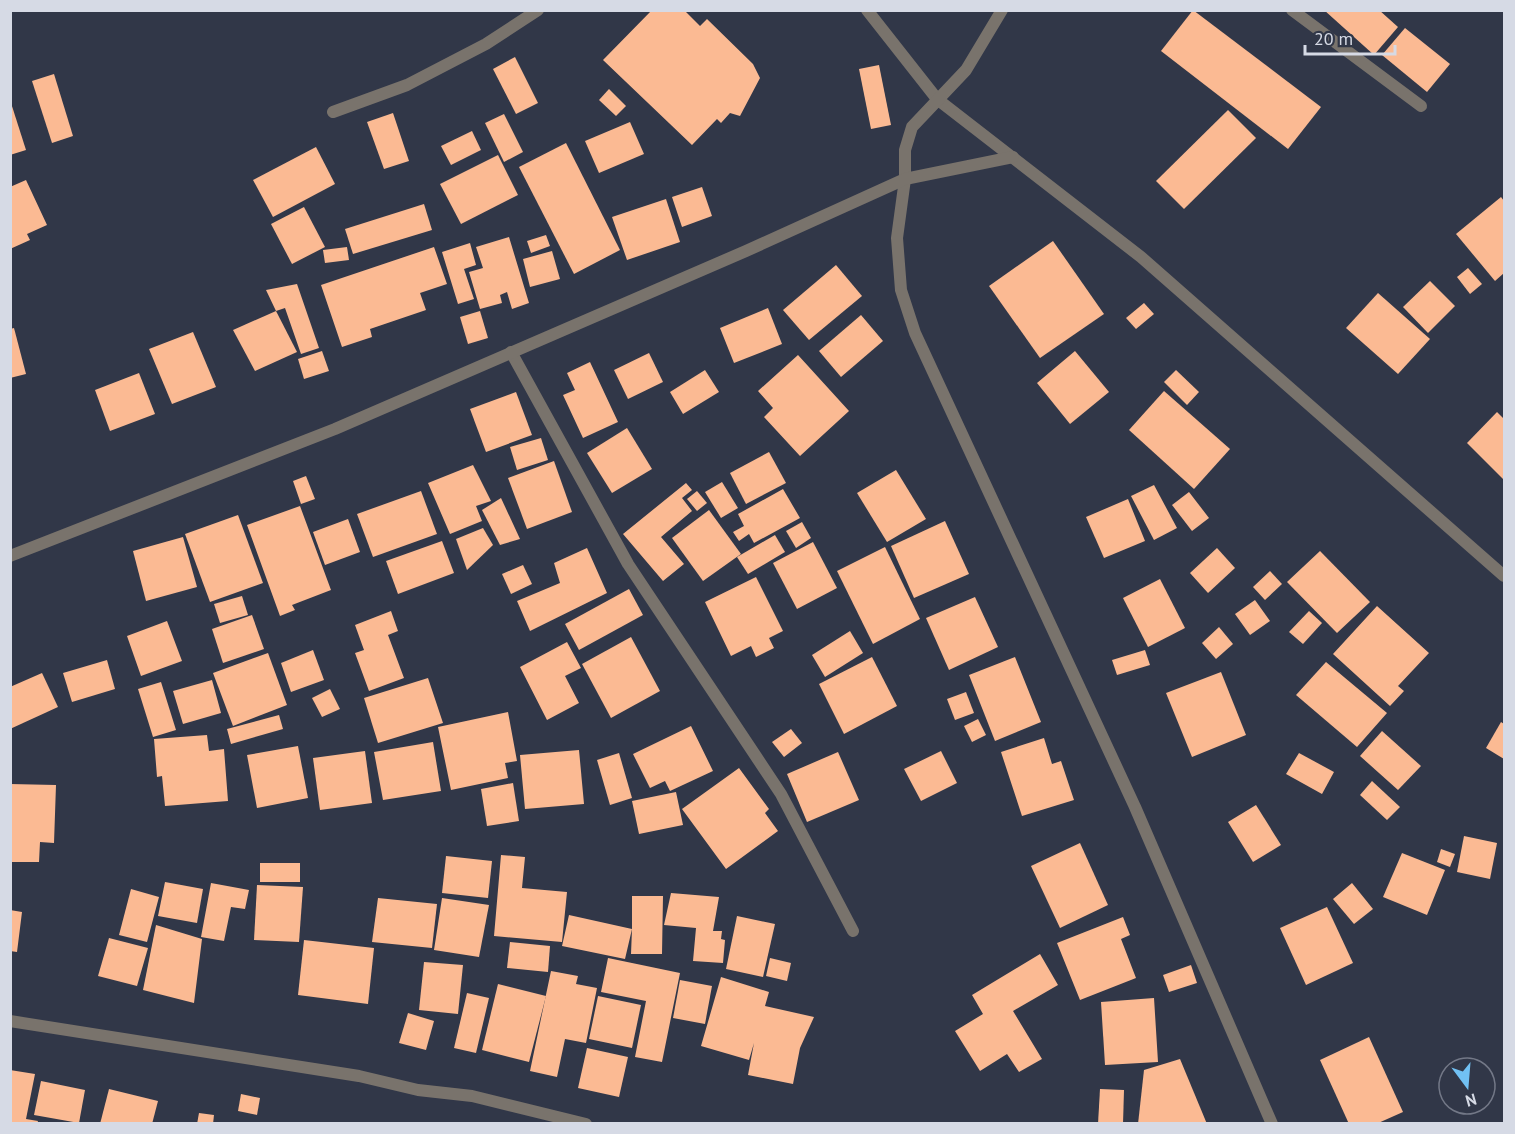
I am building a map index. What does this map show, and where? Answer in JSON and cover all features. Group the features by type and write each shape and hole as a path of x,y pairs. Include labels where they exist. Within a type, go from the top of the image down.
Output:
{"street":[{"path":"333,112 407,84 486,44 538,10"},
{"path":"867,10 937,99 1142,257 1504,576"},
{"path":"1002,10 966,70 912,128 905,150 905,179 897,238 901,290 915,333 1135,807 1272,1124"},
{"path":"1292,10 1421,106"},
{"path":"10,556 335,429 905,179 1013,157"},
{"path":"511,352 628,564 781,794 853,931"},
{"path":"10,1021 359,1076 418,1090 472,1096 586,1124"}],"building":[{"path":"652,10 684,10 700,26 707,19 753,64 760,78 740,116 730,113 721,123 717,119 692,145 603,60"},
{"path":"1193,10 1321,107 1288,149 1161,51"},
{"path":"1324,10 1379,10 1398,27 1374,55"},
{"path":"1405,28 1450,64 1427,92 1382,55"},
{"path":"515,57 538,103 516,114 493,69"},
{"path":"879,65 891,125 871,129 859,69"},
{"path":"54,74 73,136 52,143 32,81"},
{"path":"609,89 626,106 616,116 599,100"},
{"path":"10,104 26,150 10,155"},
{"path":"1228,110 1256,138 1184,209 1156,181"},
{"path":"393,113 409,161 384,169 367,122"},
{"path":"504,114 523,152 504,162 485,123"},
{"path":"630,122 644,154 599,173 585,141"},
{"path":"472,131 481,150 451,165 441,146"},
{"path":"566,143 620,250 574,274 519,167"},
{"path":"316,147 335,184 273,217 253,180"},
{"path":"498,155 518,195 461,224 440,184"},
{"path":"26,180 47,225 27,234 30,240 10,249 10,187"},
{"path":"702,187 712,216 682,227 672,197"},
{"path":"1501,197 1504,201 1504,273 1495,281 1456,234"},
{"path":"666,199 680,242 627,260 612,217"},
{"path":"424,204 432,230 353,254 345,229"},
{"path":"304,207 325,247 292,264 271,224"},
{"path":"546,235 550,246 531,253 527,241"},
{"path":"509,237 529,303 512,309 507,292 500,295 502,303 480,309 469,272 483,268 476,247"},
{"path":"1053,241 1104,314 1040,358 989,286"},
{"path":"470,243 476,265 464,269 474,299 458,304 442,252"},
{"path":"347,247 349,260 325,263 323,250"},
{"path":"434,247 447,284 420,293 426,310 370,329 372,337 342,347 321,285"},
{"path":"552,251 560,279 530,287 523,259"},
{"path":"836,265 862,296 809,340 783,310"},
{"path":"1468,268 1482,284 1470,294 1457,277"},
{"path":"1430,281 1455,306 1428,333 1403,307"},
{"path":"297,284 319,348 301,354 285,308 276,311 266,290"},
{"path":"1378,293 1430,339 1398,374 1346,328"},
{"path":"1144,303 1154,314 1136,329 1126,318"},
{"path":"768,308 782,344 734,363 720,328"},
{"path":"276,311 297,352 255,371 233,330"},
{"path":"480,311 488,338 468,344 460,317"},
{"path":"861,315 883,341 841,377 819,351"},
{"path":"14,328 26,374 10,378 10,329"},
{"path":"193,332 216,387 172,404 149,349"},
{"path":"322,351 329,371 304,379 298,359"},
{"path":"1075,351 1109,392 1070,424 1037,383"},
{"path":"649,353 663,382 628,399 614,370"},
{"path":"798,355 849,411 800,456 764,417 773,408 758,391"},
{"path":"590,362 618,422 583,438 563,395 575,390 567,373"},
{"path":"705,370 719,392 683,414 670,392"},
{"path":"1176,370 1199,392 1187,405 1164,382"},
{"path":"139,373 155,414 110,431 95,390"},
{"path":"1164,391 1230,449 1194,489 1129,430"},
{"path":"516,392 532,435 486,452 470,409"},
{"path":"1497,412 1504,419 1503,479 1467,443"},
{"path":"627,428 652,469 612,493 587,453"},
{"path":"541,438 548,460 517,470 510,447"},
{"path":"769,452 786,483 746,504 730,473"},
{"path":"554,461 572,512 527,529 508,478"},
{"path":"473,465 491,501 476,506 482,521 450,534 428,483"},
{"path":"896,470 926,519 887,542 857,493"},
{"path":"306,476 315,499 301,504 293,481"},
{"path":"722,482 738,508 721,518 705,492"},
{"path":"686,483 692,490 682,498 692,511 661,537 684,564 663,581 623,534"},
{"path":"1154,485 1177,528 1154,540 1131,496"},
{"path":"783,489 800,518 754,543 749,534 739,541 733,532 744,526 738,514"},
{"path":"421,491 437,534 373,557 357,514"},
{"path":"697,491 707,503 697,511 687,499"},
{"path":"1189,492 1209,518 1192,531 1172,505"},
{"path":"501,498 520,539 500,545 482,510"},
{"path":"1128,499 1145,541 1104,558 1086,517"},
{"path":"300,506 331,590 292,605 295,610 280,616 247,525"},
{"path":"709,510 741,554 703,581 672,538"},
{"path":"238,515 263,583 210,602 185,534"},
{"path":"348,519 360,552 325,565 313,532"},
{"path":"945,521 969,574 914,598 891,546"},
{"path":"802,522 811,538 796,548 786,531"},
{"path":"483,528 493,545 467,570 456,539"},
{"path":"775,535 785,552 748,574 737,557"},
{"path":"183,537 197,587 146,601 133,551"},
{"path":"442,541 454,573 398,594 386,561"},
{"path":"813,542 837,588 797,609 773,563"},
{"path":"885,547 920,619 873,644 837,571"},
{"path":"587,548 607,593 530,631 517,601 560,583 554,563"},
{"path":"1217,548 1235,568 1208,593 1190,573"},
{"path":"1320,551 1370,602 1337,633 1287,582"},
{"path":"523,565 532,584 511,594 502,574"},
{"path":"1270,571 1282,584 1265,600 1253,587"},
{"path":"756,577 783,631 769,638 774,648 756,657 751,646 731,656 705,602"},
{"path":"1160,579 1185,628 1148,647 1123,598"},
{"path":"629,589 643,615 579,650 565,624"},
{"path":"242,596 248,615 220,623 214,604"},
{"path":"975,597 998,647 949,670 926,618"},
{"path":"1255,600 1270,621 1250,635 1235,614"},
{"path":"1377,606 1429,653 1398,686 1404,691 1390,706 1333,654"},
{"path":"391,611 398,631 388,635 404,678 369,691 355,653 364,650 355,625"},
{"path":"1309,611 1322,623 1303,644 1289,632"},
{"path":"252,615 264,649 223,663 212,629"},
{"path":"167,621 182,661 141,676 127,636"},
{"path":"1219,627 1233,644 1216,659 1202,643"},
{"path":"850,631 863,653 825,677 812,655"},
{"path":"631,637 660,691 611,718 582,664"},
{"path":"567,642 581,668 565,676 579,703 547,720 520,667"},
{"path":"313,650 324,680 291,692 281,663"},
{"path":"1145,650 1150,665 1117,675 1112,660"},
{"path":"268,653 287,705 233,726 213,673"},
{"path":"872,657 897,706 844,734 819,684"},
{"path":"1015,657 1041,722 995,741 969,675"},
{"path":"107,660 115,689 72,702 63,673"},
{"path":"1326,662 1387,713 1357,747 1296,695"},
{"path":"1221,672 1246,735 1192,757 1166,693"},
{"path":"42,673 58,707 10,729 10,687"},
{"path":"428,678 443,723 378,743 364,698"},
{"path":"212,680 221,713 183,724 173,691"},
{"path":"161,682 176,730 153,737 138,689"},
{"path":"330,689 340,709 322,717 312,698"},
{"path":"966,692 974,713 955,720 947,699"},
{"path":"508,712 517,761 505,763 508,778 451,790 438,727"},
{"path":"279,715 283,729 231,744 227,729"},
{"path":"978,719 986,735 972,742 964,726"},
{"path":"1501,722 1504,724 1504,759 1486,748"},
{"path":"691,726 713,771 670,791 665,781 650,788 633,754"},
{"path":"791,729 802,743 784,757 772,742"},
{"path":"1382,731 1421,766 1398,790 1360,756"},
{"path":"207,735 209,751 224,749 228,801 165,806 162,776 157,777 154,739"},
{"path":"1044,738 1052,764 1061,761 1074,800 1022,816 1001,752"},
{"path":"433,742 441,791 383,800 374,752"},
{"path":"298,746 308,798 257,808 247,755"},
{"path":"579,750 584,804 525,809 520,755"},
{"path":"365,751 372,803 320,810 313,758"},
{"path":"941,751 957,783 921,801 904,769"},
{"path":"838,752 859,800 807,822 787,774"},
{"path":"619,753 632,798 610,805 597,760"},
{"path":"1299,753 1334,772 1322,794 1286,774"},
{"path":"739,768 769,809 765,813 778,831 726,869 682,809"},
{"path":"1372,781 1400,807 1387,820 1360,795"},
{"path":"513,783 519,821 487,826 481,789"},
{"path":"10,784 56,785 54,843 40,842 39,862 10,862"},
{"path":"676,792 683,825 639,834 632,801"},
{"path":"1256,805 1281,845 1253,862 1228,822"},
{"path":"1464,836 1497,843 1490,879 1457,872"},
{"path":"1080,843 1108,905 1060,928 1031,866"},
{"path":"1441,849 1455,854 1450,867 1437,862"},
{"path":"1402,853 1445,870 1427,915 1383,897"},
{"path":"501,855 525,857 522,888 567,892 562,942 494,936"},
{"path":"446,856 492,861 488,898 442,893"},
{"path":"260,863 300,863 300,882 260,882"},
{"path":"165,882 203,889 197,923 158,916"},
{"path":"211,883 249,890 245,909 231,907 224,941 201,937"},
{"path":"1352,883 1373,909 1354,924 1333,899"},
{"path":"257,885 303,887 299,942 254,940"},
{"path":"131,889 159,897 147,942 119,935"},
{"path":"671,893 719,897 713,931 722,931 721,939 725,940 723,963 693,961 696,928 664,925"},
{"path":"632,896 663,896 662,954 631,954"},
{"path":"378,898 437,904 432,948 372,942"},
{"path":"442,898 489,905 479,957 434,950"},
{"path":"1327,907 1353,963 1306,985 1280,928"},
{"path":"10,910 22,912 17,952 10,951"},
{"path":"569,915 632,929 625,959 562,946"},
{"path":"737,916 775,924 763,977 726,969"},
{"path":"1123,917 1130,935 1121,939 1136,978 1080,1000 1057,943"},
{"path":"156,925 202,939 194,1003 143,990"},
{"path":"109,938 148,948 137,986 98,976"},
{"path":"304,940 374,948 368,1004 298,995"},
{"path":"510,942 550,946 548,972 507,968"},
{"path":"1040,954 1058,985 1013,1011 1042,1059 1019,1072 1007,1054 980,1071 955,1031 983,1014 972,995"},
{"path":"608,958 680,973 662,1062 635,1057 646,1001 601,992"},
{"path":"770,958 791,963 787,981 766,976"},
{"path":"424,962 463,965 458,1014 419,1010"},
{"path":"1191,965 1197,983 1169,992 1163,975"},
{"path":"551,971 578,976 576,984 597,988 586,1043 565,1039 557,1077 530,1071"},
{"path":"721,977 769,992 765,1006 814,1017 800,1048 793,1084 748,1075 754,1043 749,1060 701,1046"},
{"path":"680,980 712,986 705,1024 673,1018"},
{"path":"498,984 546,996 529,1062 482,1050"},
{"path":"467,993 489,998 476,1053 454,1048"},
{"path":"598,996 641,1005 632,1048 589,1039"},
{"path":"1154,998 1158,1062 1105,1065 1101,1002"},
{"path":"408,1013 434,1021 426,1050 399,1043"},
{"path":"1369,1037 1403,1112 1376,1124 1349,1124 1320,1060"},
{"path":"587,1048 628,1057 619,1097 578,1088"},
{"path":"1180,1059 1207,1124 1138,1124 1144,1070"},
{"path":"10,1070 35,1074 26,1119 38,1121 37,1124 10,1124"},
{"path":"41,1081 85,1090 79,1123 34,1115"},
{"path":"109,1089 158,1101 152,1124 100,1124"},
{"path":"1100,1089 1124,1090 1123,1124 1098,1124"},
{"path":"241,1094 260,1098 257,1115 238,1111"},
{"path":"199,1113 214,1115 213,1124 197,1124"}]}
